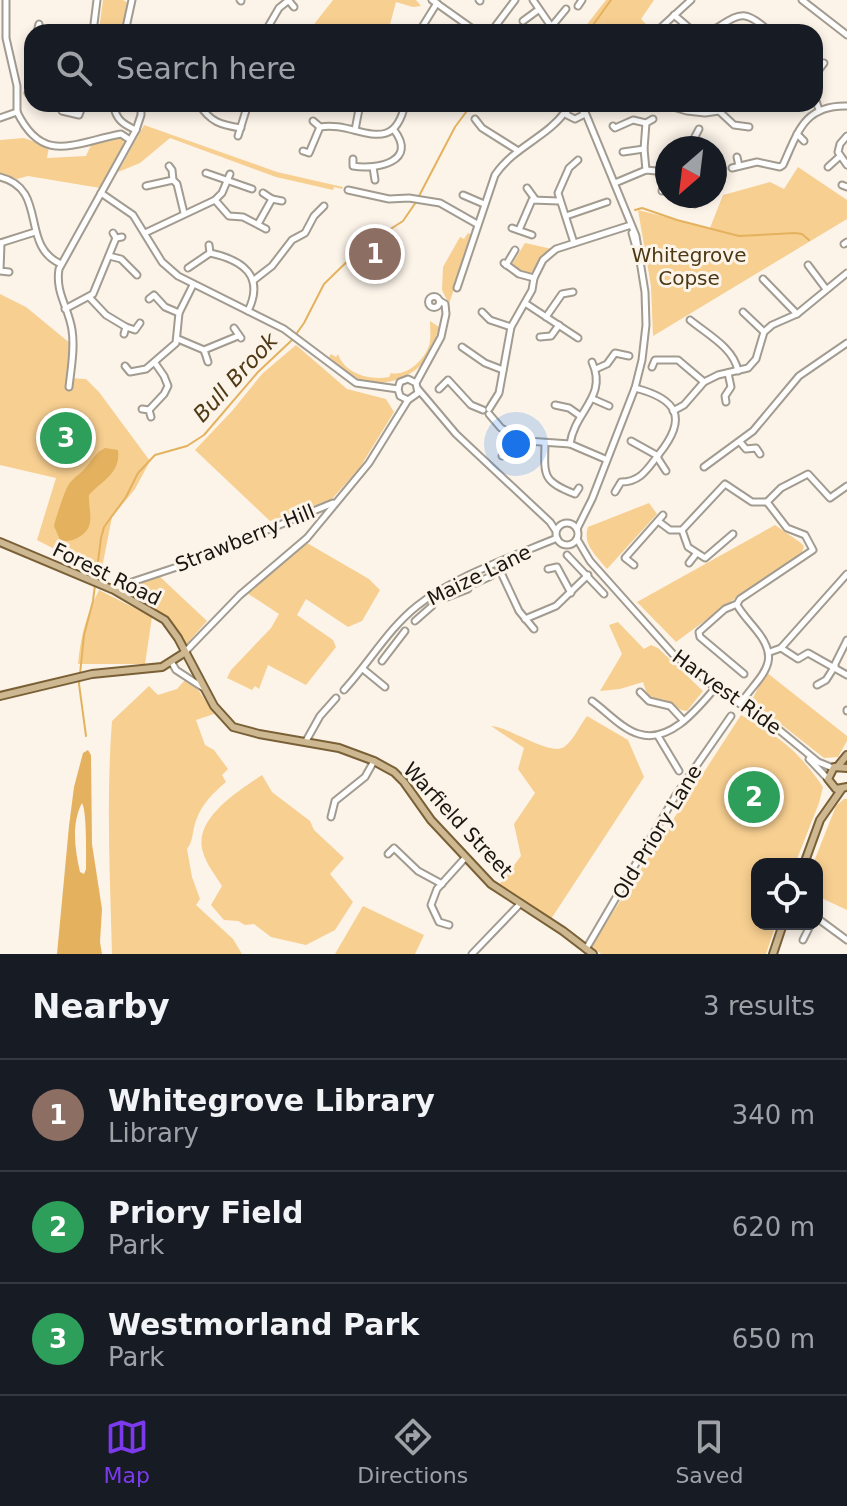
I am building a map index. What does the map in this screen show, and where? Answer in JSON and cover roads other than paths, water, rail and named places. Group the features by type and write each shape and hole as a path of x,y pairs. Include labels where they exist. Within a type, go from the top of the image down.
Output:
{"main road":[{"name":"Forest Road","path":"0,542 110,589 165,620 184,653"},
{"path":"0,696 79,677 162,667 184,653"},
{"name":"Warfield Street","path":"184,653 214,706 233,727 339,748 394,772 431,820 491,884 563,931 589,952"},
{"path":"806,858 825,811 829,782 835,767 847,755"},
{"path":"835,767 847,768"},
{"path":"825,811 844,788 829,782"},
{"path":"773,954 781,930"}],"street":[{"path":"6,0 2,16 17,86 17,112 33,138 56,147 121,134 130,140"},
{"path":"96,24 97,0"},
{"path":"127,24 132,0"},
{"path":"270,24 279,8 289,0 294,7"},
{"path":"497,24 515,0"},
{"path":"533,0 549,24"},
{"path":"578,6 582,0"},
{"path":"664,24 691,0"},
{"path":"802,0 847,35"},
{"path":"423,24 434,1 466,24"},
{"path":"556,24 566,9"},
{"path":"523,21 538,10"},
{"path":"674,15 685,24"},
{"path":"721,24 732,16 740,15 751,16 760,24"},
{"path":"823,109 847,106"},
{"path":"0,118 17,112"},
{"path":"114,112 123,124 136,130"},
{"path":"69,387 72,328 57,281 61,264 136,130 141,112"},
{"path":"205,112 220,125 241,128"},
{"path":"238,136 246,112"},
{"path":"355,130 358,112"},
{"path":"306,152 320,127 329,125 371,135 383,134 394,130 403,112"},
{"path":"457,288 495,175 517,150 553,124 561,112"},
{"path":"570,112 593,133"},
{"path":"553,124 575,118 580,112"},
{"path":"408,379 456,434 536,509 560,543 568,545 577,539 577,529 635,388 646,325 645,292 632,228 587,112"},
{"path":"720,112 734,125 749,127"},
{"path":"737,157 735,167 757,162 780,167 803,124 817,112"},
{"path":"475,119 491,135 517,150"},
{"path":"619,128 633,120 646,123 653,119"},
{"path":"313,121 320,127"},
{"path":"646,123 646,170"},
{"path":"695,136 699,129"},
{"path":"353,159 353,166 373,167 398,157 403,149 402,141 394,130"},
{"path":"797,134 804,141"},
{"path":"828,167 839,157 840,144 847,136"},
{"path":"624,149 644,149"},
{"path":"839,157 847,165"},
{"path":"574,243 558,193 569,168 578,160"},
{"path":"169,166 184,213"},
{"path":"373,167 375,180"},
{"path":"615,183 646,170 655,171"},
{"path":"206,173 229,177 252,189"},
{"path":"0,177 20,185 27,196 35,232 50,259 61,264"},
{"path":"145,233 215,200 229,177"},
{"path":"146,186 173,180"},
{"path":"527,188 535,199"},
{"path":"348,190 389,199 440,203 477,224"},
{"path":"101,193 133,215 162,262 178,276 281,327 301,339 348,378 364,386 399,389 411,399 430,403"},
{"path":"263,193 282,201"},
{"path":"463,195 484,204"},
{"path":"258,224 272,199"},
{"path":"519,230 528,203 535,199 559,201"},
{"path":"215,200 229,216 243,217 266,229"},
{"path":"566,216 607,202"},
{"path":"254,280 272,266 292,240 305,233 314,216 324,206"},
{"path":"512,228 532,235"},
{"path":"487,411 499,393 511,327 549,253 632,228"},
{"path":"9,272 0,271 0,243 35,232"},
{"path":"65,309 90,298 96,290 117,236"},
{"path":"209,245 210,253"},
{"path":"515,250 505,264 519,274 534,278"},
{"path":"210,253 243,267 254,280 256,295 248,311"},
{"path":"188,268 210,253"},
{"path":"109,256 121,259 137,275"},
{"path":"808,265 826,289"},
{"path":"673,411 684,405 704,382 748,368 756,359 764,332 797,314 847,273"},
{"path":"763,279 797,314"},
{"path":"125,366 128,375 146,369 178,339 179,313 193,285"},
{"path":"546,317 562,294 573,292"},
{"path":"151,295 165,307 179,313"},
{"path":"90,298 125,330 135,330 140,323"},
{"path":"525,303 578,338"},
{"path":"184,653 240,595 307,538 369,463 411,399 436,348 445,319 445,304 439,304"},
{"path":"482,312 490,320 511,327"},
{"path":"743,312 764,332"},
{"path":"690,320 736,360 738,371"},
{"path":"540,337 551,336 559,325"},
{"path":"178,339 204,350 239,337 234,328"},
{"path":"704,467 740,442 799,376 847,343"},
{"path":"462,347 485,363 503,370"},
{"path":"204,350 208,362"},
{"path":"596,369 607,364 615,353 629,356"},
{"path":"652,367 655,360 678,360 704,382"},
{"path":"570,444 572,429 579,415 593,399 597,379 592,362"},
{"path":"151,417 146,410 168,383 155,363"},
{"path":"396,419 399,389 426,365"},
{"path":"726,402 725,396 731,387 728,373"},
{"path":"439,389 448,380 471,405 487,411 501,428 527,441 570,444 605,459"},
{"path":"615,492 621,482 642,476 675,432 673,411 660,397 635,388"},
{"path":"593,399 609,406"},
{"path":"555,405 569,408 579,415"},
{"path":"502,456 516,436"},
{"path":"631,441 658,456 666,471"},
{"path":"740,442 746,449 756,448 760,454"},
{"path":"545,444 544,472 548,481 575,494 579,488"},
{"path":"634,565 625,558 661,518 670,530 682,530 725,484 752,502 767,502 781,488 808,474 830,498 847,486"},
{"path":"744,674 699,634 701,629 725,609 737,604 813,550 805,535 787,528 767,502"},
{"name":"Strawberry Hill","path":"110,589 177,567 334,503"},
{"path":"536,509 577,529"},
{"path":"556,534 585,512"},
{"path":"682,530 686,543 696,554 705,558 733,534"},
{"name":"Maize Lane","path":"344,690 415,607 556,534"},
{"name":"Harvest Ride","path":"577,539 590,561 673,654 822,764 835,767"},
{"name":"Harvest Ride","path":"568,545 590,561"},
{"path":"689,563 696,554"},
{"path":"567,555 604,594"},
{"path":"497,564 525,619 534,629"},
{"path":"548,569 557,567 571,593"},
{"path":"479,572 479,582 491,576"},
{"path":"770,652 781,648 847,574"},
{"path":"525,619 556,606 588,575"},
{"path":"453,585 456,592"},
{"path":"447,597 468,589"},
{"path":"737,604 770,652 767,665 740,704"},
{"path":"415,621 432,606"},
{"path":"415,607 422,614"},
{"path":"382,661 405,631"},
{"path":"389,635 398,641"},
{"path":"817,685 826,680 847,640"},
{"path":"781,648 798,659 808,653 847,675"},
{"path":"172,663 205,691"},
{"path":"162,667 182,673"},
{"path":"363,669 385,687"},
{"path":"592,701 636,734 658,736 692,714 716,687"},
{"path":"640,692 649,701 670,706 683,720"},
{"path":"306,741 320,716 336,698"},
{"name":"Old Priory Lane","path":"589,952 676,795 731,716"},
{"path":"658,736 679,771"},
{"name":"Harvest Ride","path":"801,748 829,782"},
{"path":"331,817 335,801 365,777 374,761"},
{"path":"388,854 394,848 418,871 442,884"},
{"path":"449,925 439,922 431,905 442,884 465,858"},
{"path":"472,954 520,904"},
{"path":"823,922 847,940"},
{"path":"803,940 808,930"}],"waterway":[{"name":"Bull Brook","path":"594,24 611,0"},
{"name":"Bull Brook","path":"419,196 466,112"},
{"name":"Bull Brook","path":"86,736 79,684 84,635 93,601 104,527 126,497 138,473 155,455 187,446 204,435 258,372 292,340 324,284 361,248 403,221 416,202"},
{"path":"635,210 642,208 739,236 795,233 809,240"}],"place":[{"name":"Whitegrove Library","path":"375,254"},
{"name":"Westmorland Park","path":"66,438"},
{"name":"Priory Field","path":"754,797"}],"park label":[{"name":"Whitegrove Copse","path":"689,266"}]}
